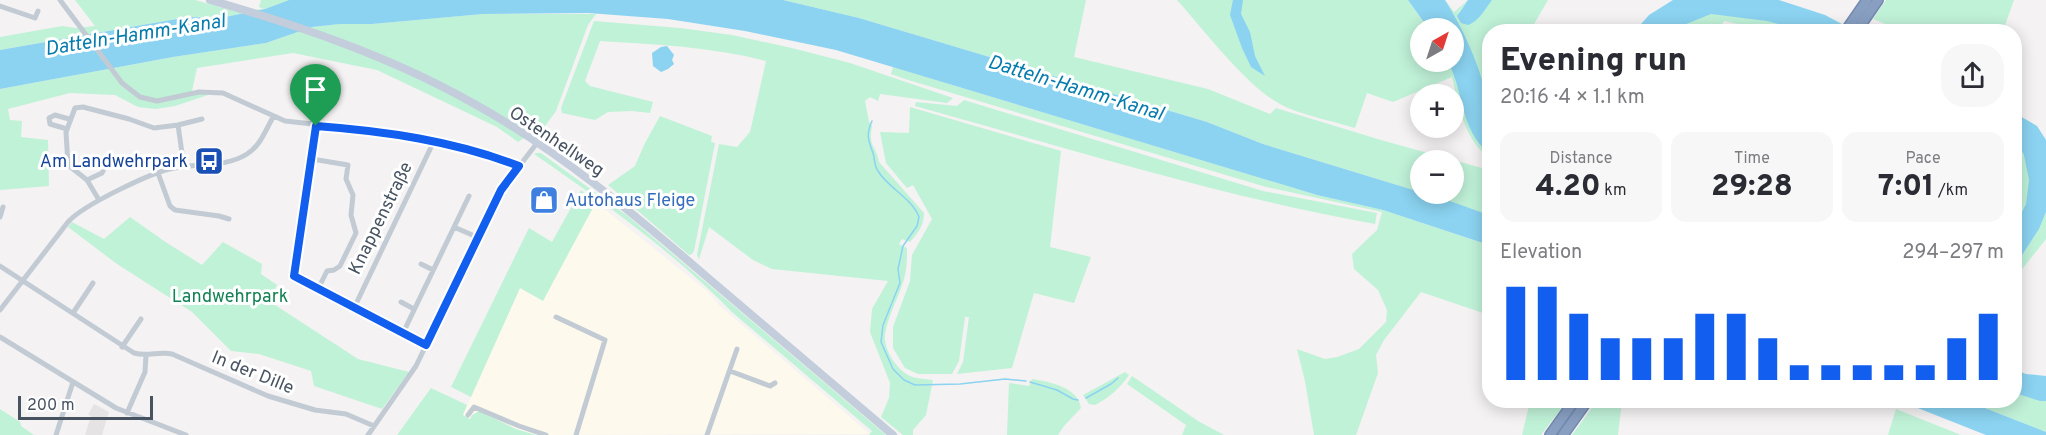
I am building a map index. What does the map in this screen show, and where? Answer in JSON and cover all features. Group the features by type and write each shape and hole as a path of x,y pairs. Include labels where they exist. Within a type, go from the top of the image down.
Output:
{"highway":[{"path":"1852,24 1872,1"},
{"path":"1860,24 1872,1"},
{"path":"1550,435 1569,408"},
{"path":"1563,435 1582,408"}],"main road":[{"name":"Ostenhellweg","path":"210,0 311,32 408,69 472,102 537,143 624,207 894,435"}],"street":[{"path":"60,0 117,77 131,92 148,100 164,100 199,92 222,93 236,97 273,117 295,123 359,129 434,141 463,147 519,166"},
{"path":"0,6 35,18 38,11"},
{"path":"68,165 67,129 72,111 78,107 129,119 154,128 202,119"},
{"path":"67,129 50,124 49,118 55,115 69,119"},
{"path":"0,310 71,218 79,211 158,173 184,167 218,164 240,158 260,141 273,117"},
{"path":"178,125 184,167"},
{"path":"316,126 294,276 426,345"},
{"name":"Knappenstraße","path":"354,308 434,141"},
{"path":"368,435 412,372 501,190 537,143"},
{"path":"87,180 102,173 111,155"},
{"path":"312,159 348,165 346,179 353,195 351,210 356,230 340,266 327,271 318,289"},
{"path":"51,165 68,165 87,180 99,200"},
{"path":"158,173 170,206 174,210 229,219"},
{"path":"403,333 469,196"},
{"path":"0,217 3,207"},
{"path":"454,227 479,238"},
{"path":"421,264 433,270"},
{"name":"In der Dille","path":"0,266 134,353 172,354 268,396 315,411 346,414 374,426"},
{"path":"73,313 93,283"},
{"path":"401,302 414,309"},
{"path":"556,317 605,340 576,435"},
{"path":"122,346 141,319"},
{"path":"0,337 127,413 186,435"},
{"path":"707,435 738,350"},
{"path":"127,413 145,372 146,355"},
{"path":"730,371 770,386 775,383"},
{"path":"56,435 73,382"},
{"path":"468,415 474,406 546,435"}],"shaded area":[{"path":"596,202 707,291 720,306 870,434 536,435 470,419 463,415 520,288 543,300"},
{"path":"94,404 109,412 102,435 85,435 91,416 88,415"}],"green space":[{"path":"75,0 195,0 234,11 264,9 259,7 261,0 289,0 265,9 220,18 188,17 0,50 0,37 62,26 76,28 95,26"},
{"path":"783,0 1086,0 1074,57 1208,89 1270,114 1276,108 1417,150 1410,150 1410,189 1263,144 1207,122 859,18"},
{"path":"1177,0 1408,0 1421,18 1410,18 1410,72 1464,72 1464,18 1455,18 1445,0 1454,12 1468,0 1458,13 1485,0 1548,0 1534,24 1482,24 1482,151 1464,121 1464,84 1454,84 1452,77 1435,84 1410,84 1410,95 1393,102 1367,93 1355,128 1280,104 1239,71"},
{"path":"1886,0 2014,0 2005,24 1886,24 1873,19"},
{"path":"1686,7 1788,24 1738,24 1724,21 1722,24 1662,24"},
{"path":"483,14 596,14 588,25 556,111 537,137 531,133 518,142 497,127 377,70 293,53 197,68 192,91 208,95 175,106 156,109 138,107 115,95 70,93 8,109 10,120 22,121 21,137 48,140 49,186 0,190 0,89 173,57 266,43 312,27"},
{"path":"594,21 732,35 850,63 953,98 947,103 880,94 878,101 870,97 865,101 869,122 872,126 872,142 879,162 924,213 922,226 916,236 910,242 902,239 899,244 907,248 906,271 885,334 886,346 900,369 913,377 933,380 926,415 913,430 913,435 903,435 881,417 889,398 890,383 870,332 872,309 888,281 772,269 753,260 709,227 699,259 697,255 719,144 737,147 750,132 766,61 704,49 600,41 585,81 590,86 653,102 650,113 608,112 595,120 562,113 561,108"},
{"path":"893,67 1317,195 1383,210 1482,243 1482,313 1421,292 1384,340 1376,355 1378,373 1356,435 1314,435 1297,349 1325,359 1337,357 1359,349 1386,322 1387,310 1378,290 1354,269 1352,254 1377,230 1382,212 1266,187 891,74"},
{"path":"964,100 1263,191 1377,213 1375,224 1259,200 915,106 916,102 957,106"},
{"path":"910,107 1061,151 1050,247 1091,257 1074,303 1034,293 1012,368 957,374 963,362 969,317 965,317 959,361 952,374 918,374 905,368 893,348 893,327 910,281 912,255 932,219 913,185 907,188 886,163 880,132 909,133"},
{"path":"660,116 712,136 711,142 715,143 694,251 689,255 608,185 635,166"},
{"path":"2022,134 2038,155 2022,220"},
{"path":"541,153 629,217 886,435 869,435 872,431 733,313 663,249 612,209 534,154"},
{"path":"1464,163 1482,168 1482,213 1457,204 1464,204"},
{"path":"581,190 596,202 543,301 520,288 471,397 451,387 529,228 552,242"},
{"path":"2046,212 2046,239 2022,269 2022,255 2039,229"},
{"name":"Landwehrpark","path":"130,217 202,265 223,242 262,264 261,274 277,285 269,301 358,359 409,372 382,409 314,386 311,371 259,354 231,351 192,312 117,264 68,227 72,222 104,239"},
{"path":"1125,372 1129,375 1114,392 1095,405 1089,404 1083,395"},
{"path":"1132,376 1198,421 1224,435 1182,435 1186,425 1127,384"},
{"path":"1032,379 1069,390 1079,401 1081,408 1058,435 1007,435 1009,383 1029,386"},
{"path":"2022,383 2046,388 2046,432 1985,408 2022,408"},
{"path":"431,388 467,405 463,415 470,419 479,411 516,429 536,435 397,435"},
{"path":"1528,408 1562,408 1541,435 1522,435"},
{"path":"1592,408 1621,408 1618,435 1572,435"},
{"path":"0,409 20,422 21,426 34,435 0,435"},
{"path":"1896,409 1961,435 1888,435"}],"water":[{"name":"Datteln-Hamm-Kanal","path":"289,0 783,0 859,18 1207,122 1263,144 1410,189 1410,204 1458,204 1482,213 1482,243 1383,210 1317,195 836,50 745,31 668,19 588,13 483,14 372,24 340,24 312,27 266,43 173,57 0,89 0,50 188,17 220,18 265,9"},
{"path":"1233,0 1243,0 1241,14 1250,32 1255,56 1265,76 1251,67 1242,48 1230,15"},
{"path":"1408,0 1445,0 1455,18 1421,18"},
{"path":"1468,0 1492,0 1479,18 1468,25 1464,24 1464,18 1457,16"},
{"path":"1673,0 1779,0 1825,15 1842,24 1778,24 1711,14 1686,24 1641,24 1649,15"},
{"path":"1464,35 1482,82 1482,147 1472,133 1464,111 1464,84 1456,84 1452,72 1464,72"},
{"path":"667,46 674,55 672,60 674,64 661,72 653,66 652,53"},
{"path":"2022,117 2037,126 2046,140 2046,212 2039,229 2022,255 2022,212 2026,204 2029,180 2024,155"},
{"path":"2022,373 2046,376 2046,401 2022,395"},
{"path":"1918,408 1985,408 2046,432 2046,435 1986,435"}],"waterway":[{"path":"872,121 868,137 875,165 882,177 911,204 919,217 917,226 903,246 898,269 900,283 883,325 881,342 893,369 904,380 915,385 960,384 1005,379 1026,381"},
{"path":"1086,398 1118,378"},
{"path":"1030,382 1057,390 1078,400"}],"place":[{"name":"Am Landwehrpark","path":"209,161"},
{"name":"Autohaus Fleige","path":"544,200"}],"route":[{"path":"316,126 359,129 434,141 463,147 519,166 501,190 426,345 294,276 316,126"}]}
